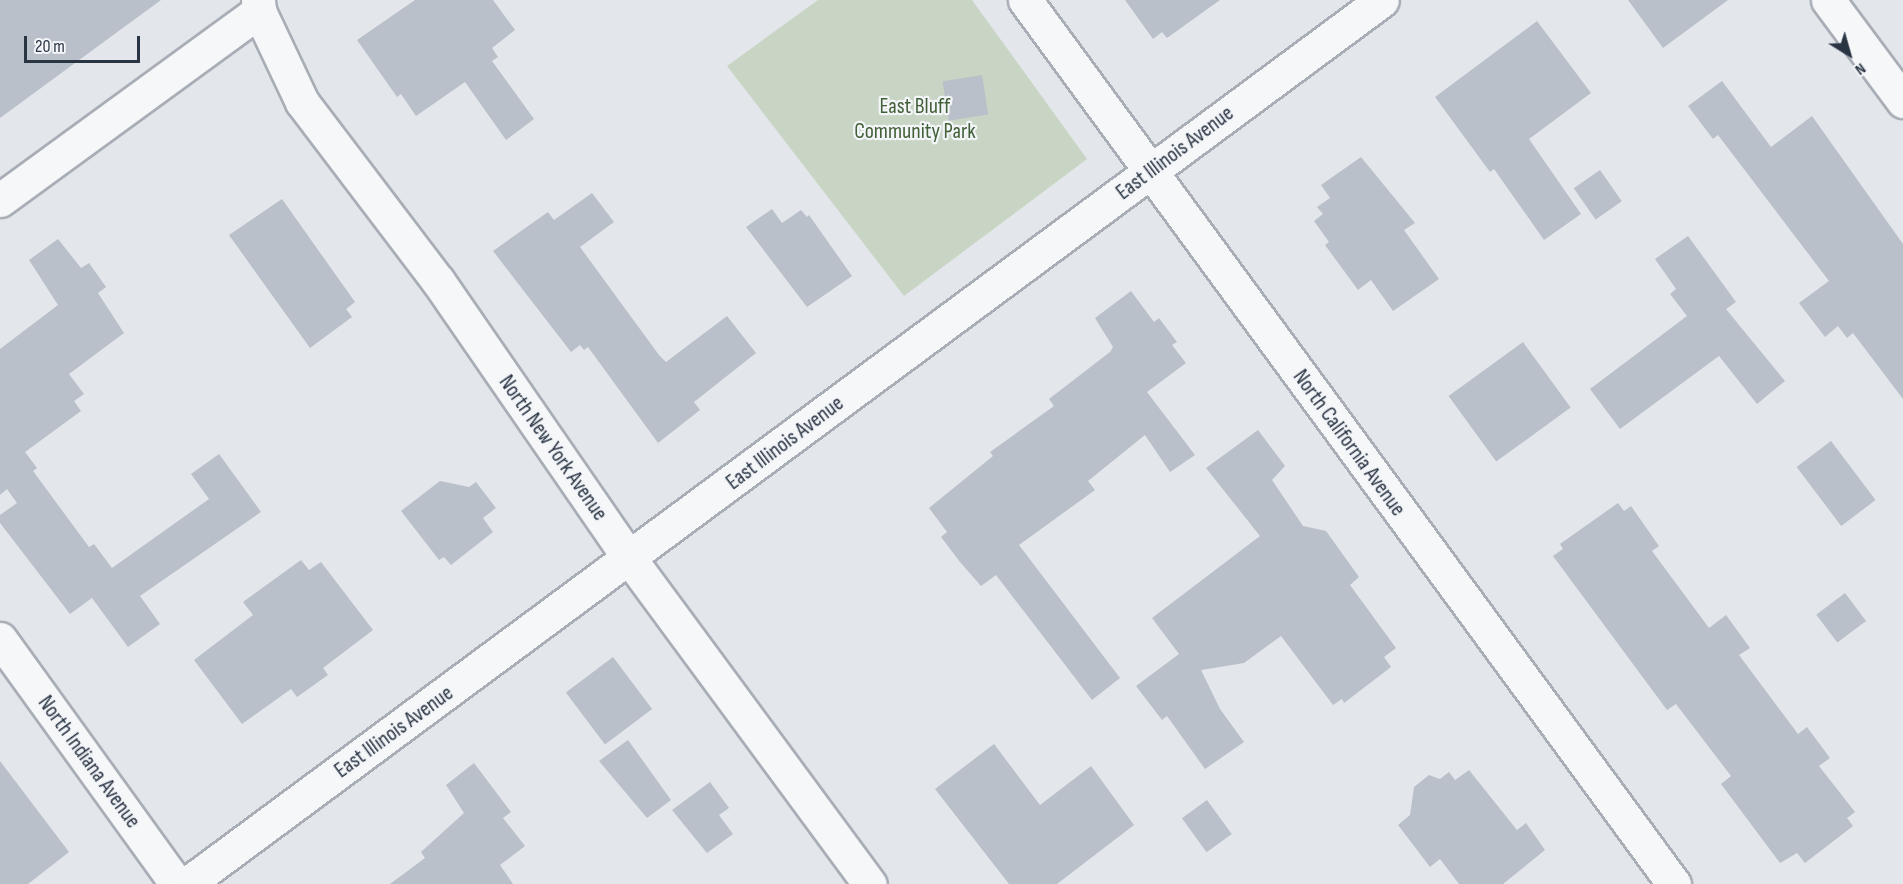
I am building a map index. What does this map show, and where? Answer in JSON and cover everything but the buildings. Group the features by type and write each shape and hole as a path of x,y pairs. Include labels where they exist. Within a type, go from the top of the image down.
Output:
{"street":[{"name":"North California Avenue","path":"1025,0 1674,884"},
{"name":"East Illinois Avenue","path":"187,884 630,559 1382,0"},
{"path":"1828,0 1903,101"},
{"path":"0,200 259,6"},
{"name":"North New York Avenue","path":"259,6 302,102 438,281 630,559 870,884"},
{"name":"North Indiana Avenue","path":"0,639 177,884"}],"green space":[{"name":"East Bluff Community Park","path":"818,0 972,0 1087,159 904,296 727,66"}]}
